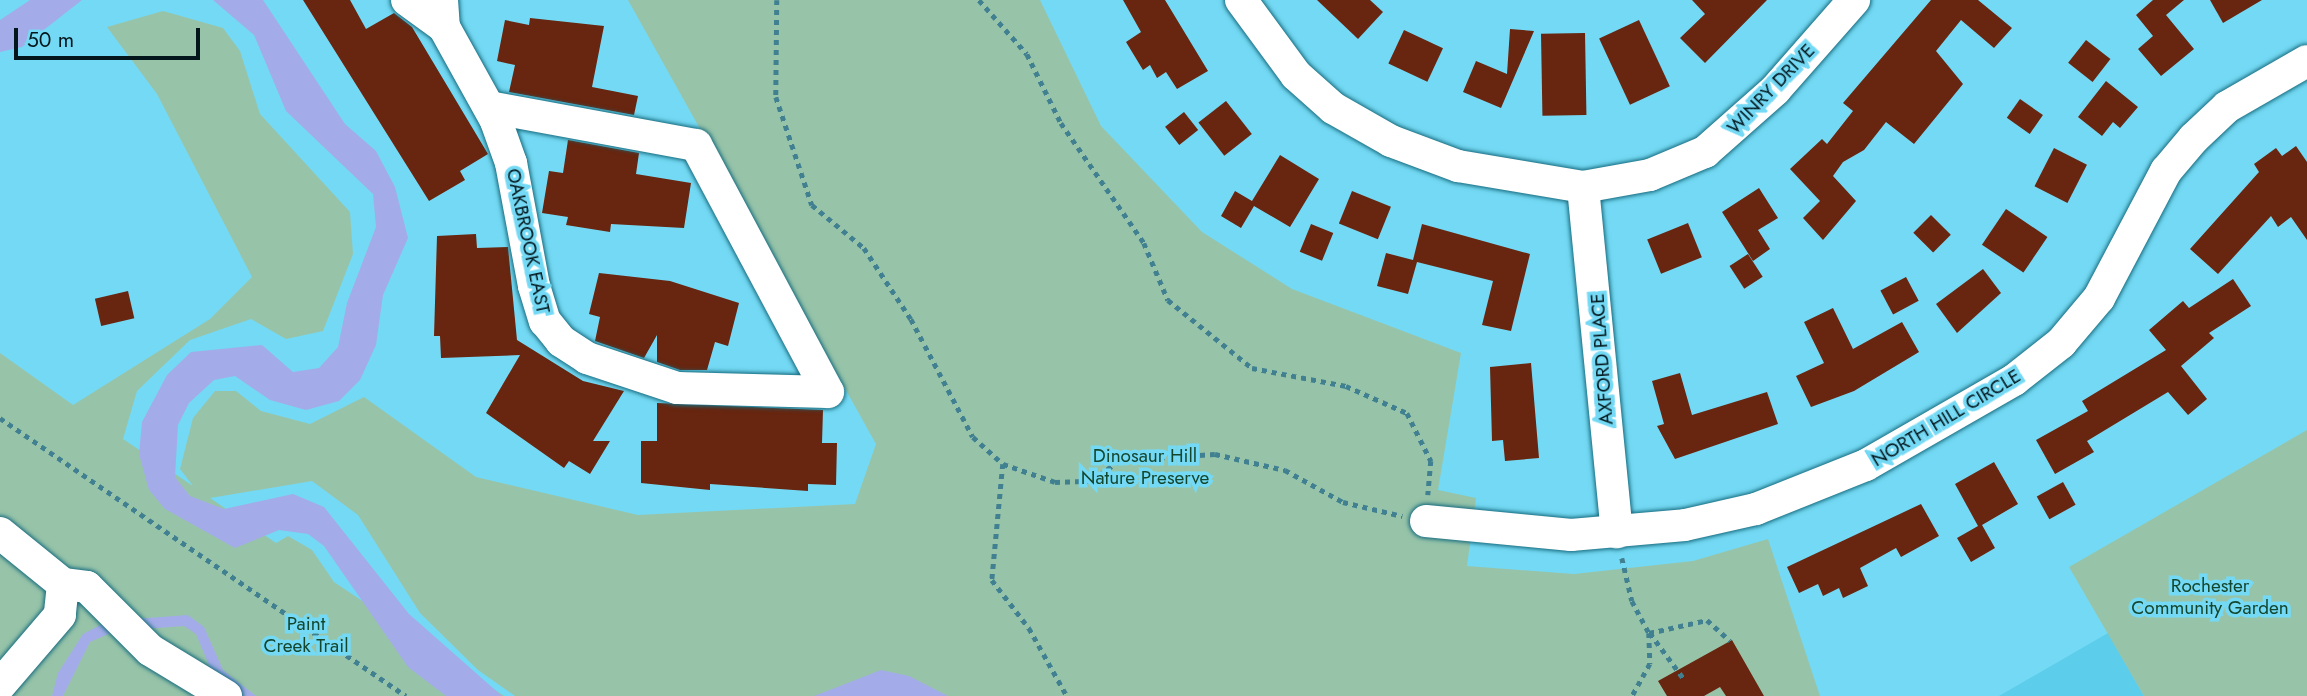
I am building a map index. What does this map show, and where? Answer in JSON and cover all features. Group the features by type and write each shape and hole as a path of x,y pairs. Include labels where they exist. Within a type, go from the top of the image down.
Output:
{"street":[{"path":"407,0 443,14"},
{"name":"WINRY DRIVE","path":"1241,0 1296,75 1333,108 1391,141 1458,166 1583,187 1650,175 1705,152 1775,90 1854,0"},
{"name":"OAKBROOK EAST","path":"443,14 489,107 511,163 534,286 545,321 561,341 587,358 677,388 828,392 696,145 489,107"},
{"name":"NORTH HILL CIRCLE","path":"1426,521 1571,535 1617,532 1709,520 1808,490 1866,466 2014,380 2061,342 2099,298 2166,171 2194,138 2227,107 2307,61"},
{"name":"AXFORD PLACE","path":"1583,187 1617,532"},
{"path":"0,533 63,584 87,587 150,650 226,696"},
{"path":"0,548 33,559"},
{"path":"0,685 60,615 63,584"}],"path":[{"path":"777,0 776,97 812,205 863,248 911,319 973,437 1003,464 1055,482 1090,481 1120,460 1215,454 1285,470 1343,502 1426,521 1431,461 1407,412 1346,386 1252,368 1188,321 1168,300 1143,243 1061,123 1027,54 979,0"},
{"path":"0,418 406,696"},
{"path":"1003,464 992,580 1029,628 1067,696"},
{"path":"1617,532 1632,601 1649,632 1684,679"},
{"path":"1649,632 1707,620 1730,641"},
{"path":"1632,696 1650,664 1649,632"}],"shaded area":[{"path":"30,0 82,0 22,47 0,52 0,20"},
{"path":"213,0 263,0 345,124 376,151 395,187 408,238 383,295 376,345 360,380 339,401 306,410 270,400 235,376 214,380 189,403 178,425 175,477 190,496 224,509 293,494 324,507 409,614 502,696 446,696 408,667 324,546 308,534 279,530 235,548 165,509 149,490 139,454 142,422 167,375 191,352 262,345 293,372 319,368 338,347 347,303 376,227 373,194 286,111 254,35"},
{"path":"188,615 204,627 223,670 256,696 239,696 214,677 196,634 184,626 115,631 90,642 63,696 52,696 58,673 83,634 108,621"},
{"path":"2108,633 2144,696 1999,696"},
{"path":"881,670 909,676 948,696 814,696"}],"green space":[{"name":"Dinosaur Hill Nature Preserve","path":"628,0 1040,0 1101,126 1202,232 1292,289 1461,353 1438,490 1476,498 1467,566 1574,574 1693,561 1768,539 1820,696 515,696 478,670 420,613 358,515 312,481 210,498 276,543 288,536 312,550 334,582 504,696 0,696 0,353 73,405 210,319 252,277 157,94 107,27 163,11 223,28 240,51 260,114 350,212 353,254 323,331 286,339 251,319 190,340 137,391 123,439 193,486 180,469 193,418 215,391 236,391 261,411 310,424 364,397 476,477 638,515 855,504 876,444"},
{"name":"Rochester Community Garden","path":"2307,430 2307,696 2144,696 2069,567"}],"building":[{"path":"303,0 350,0 366,29 394,13 412,27 488,154 460,171 465,180 429,201"},
{"path":"1123,0 1165,0 1208,71 1177,89 1166,72 1157,78 1150,65 1143,70 1126,42 1141,32"},
{"path":"1317,0 1370,0 1383,12 1358,39"},
{"path":"1692,0 1767,0 1705,63 1680,38 1705,14"},
{"path":"1931,0 1978,0 2012,28 1994,48 1961,20 1936,51 1963,84 1914,144 1886,122 1864,150 1843,162 1833,176 1856,201 1823,240 1803,218 1820,201 1790,169 1822,139 1827,144 1853,111 1843,103"},
{"path":"2153,0 2184,0 2166,15 2194,49 2161,76 2138,49 2153,36 2136,15"},
{"path":"2210,0 2262,0 2223,23"},
{"path":"530,18 604,26 592,87 638,96 634,115 509,92 515,65 497,61 505,20 529,25"},
{"path":"1639,20 1670,86 1630,105 1599,39"},
{"path":"1510,29 1534,31 1501,108 1463,92 1476,61 1507,74"},
{"path":"1404,30 1443,48 1427,82 1388,64"},
{"path":"1585,33 1586,115 1542,116 1541,34"},
{"path":"2086,40 2110,59 2093,82 2068,63"},
{"path":"2106,81 2138,107 2120,128 2113,122 2102,136 2078,117"},
{"path":"2020,99 2043,115 2030,134 2007,118"},
{"path":"1226,101 1252,134 1224,156 1198,123"},
{"path":"1184,112 1198,130 1179,145 1165,127"},
{"path":"568,140 639,153 636,174 691,183 684,228 611,224 610,232 566,225 568,217 542,213 549,171 563,173"},
{"path":"2296,146 2307,162 2307,240 2291,217 2278,227 2271,216 2218,274 2190,249 2259,172 2254,164 2276,148 2282,156"},
{"path":"2054,148 2087,165 2067,203 2034,186"},
{"path":"1280,155 1319,179 1290,227 1254,206 1241,228 1221,216 1235,191 1252,201"},
{"path":"1759,188 1778,218 1758,230 1770,249 1753,261 1722,212"},
{"path":"1352,191 1391,207 1378,239 1339,223"},
{"path":"2006,209 2047,237 2023,273 1982,245"},
{"path":"1931,215 1951,235 1933,252 1913,233"},
{"path":"1688,223 1702,257 1661,274 1647,239"},
{"path":"1311,224 1333,233 1322,261 1300,252"},
{"path":"1422,224 1530,254 1511,331 1482,325 1493,281 1417,262 1408,294 1377,286 1386,253 1413,260"},
{"path":"476,234 477,248 508,247 517,340 583,381 624,391 593,441 610,441 590,474 569,461 564,468 486,413 520,355 441,358 440,336 434,336 437,236"},
{"path":"1748,254 1763,277 1744,289 1730,266"},
{"path":"1983,269 2001,293 1957,333 1936,304"},
{"path":"599,273 670,281 739,303 728,346 715,342 707,370 680,370 657,362 657,335 644,358 595,341 600,317 589,314"},
{"path":"1906,277 1919,301 1893,314 1880,291"},
{"path":"2233,279 2251,306 2209,333 2214,338 2181,366 2207,399 2188,415 2168,392 2087,441 2094,452 2055,474 2036,440 2088,411 2082,401 2166,350 2149,330 2183,301 2189,308"},
{"path":"128,291 134,318 101,326 95,299"},
{"path":"1833,308 1853,349 1902,322 1919,352 1854,391 1811,407 1796,376 1824,363 1804,322"},
{"path":"1531,363 1539,458 1505,461 1503,440 1492,441 1490,367"},
{"path":"1680,373 1692,415 1767,392 1778,424 1675,459 1657,426 1664,424 1652,381"},
{"path":"657,403 823,410 822,443 837,443 836,485 808,484 808,491 710,484 710,490 641,483 641,441 657,441"},
{"path":"1994,462 2018,504 1982,525 1995,548 1971,562 1957,538 1978,526 1955,484"},
{"path":"2063,482 2076,505 2049,519 2037,497"},
{"path":"1921,504 1939,536 1901,557 1896,548 1860,568 1868,586 1843,598 1839,588 1823,596 1818,584 1799,593 1787,567"},
{"path":"1732,640 1764,696 1726,696 1720,687 1704,696 1667,696 1658,681"}],"park label":[{"name":"Paint Creek Trail","path":"306,635"}]}
